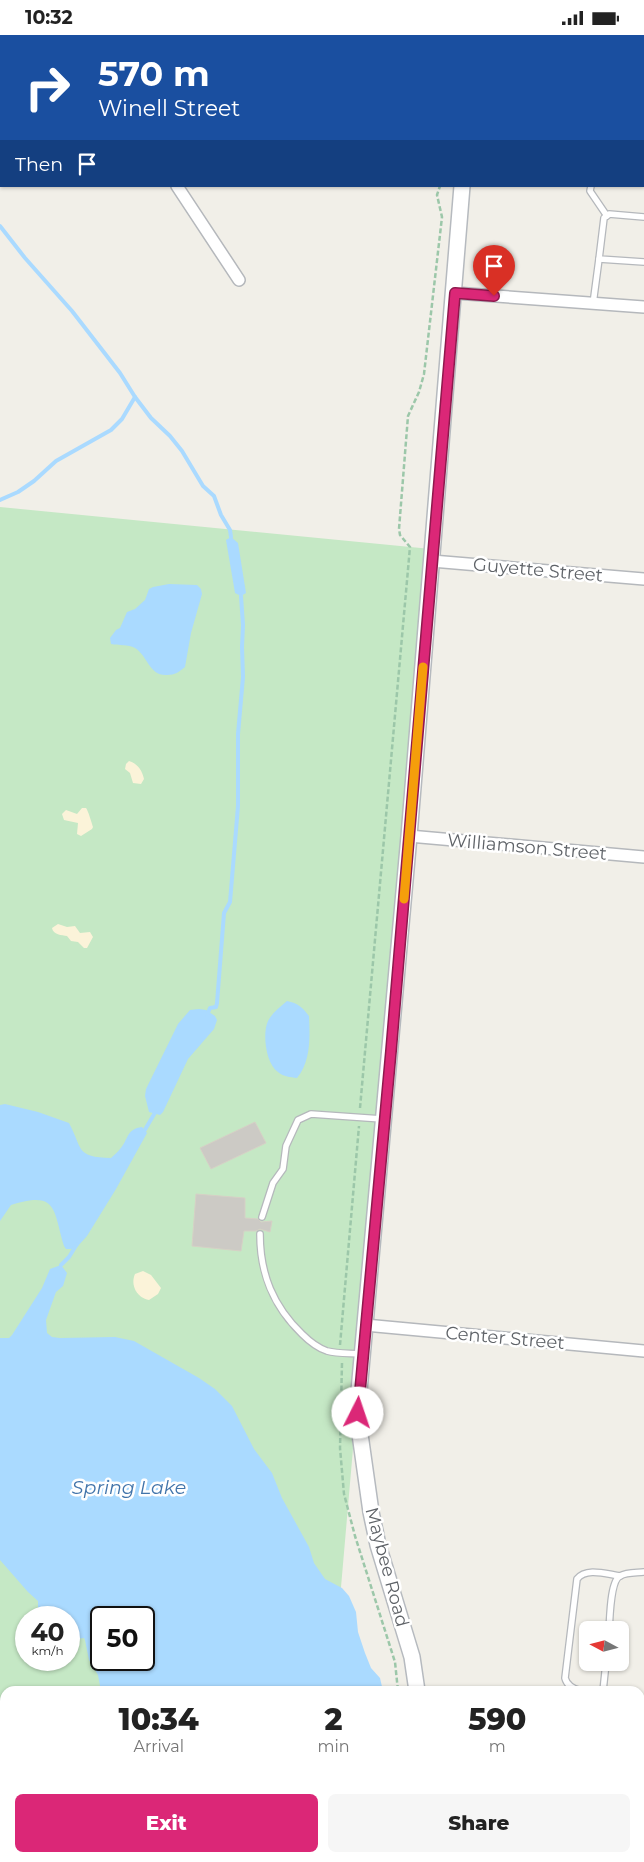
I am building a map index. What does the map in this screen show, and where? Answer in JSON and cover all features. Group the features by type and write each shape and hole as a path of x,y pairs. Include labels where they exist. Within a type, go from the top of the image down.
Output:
{"main road":[{"name":"Maybee Road","path":"416,1686 412,1657 378,1545 371,1512 358,1413 410,836 455,293 462,187"}],"street":[{"path":"178,187 239,280"},
{"path":"455,293 644,307"},
{"name":"Guyette Street","path":"432,561 644,579"},
{"name":"Williamson Street","path":"410,836 644,857"},
{"name":"Center Street","path":"365,1325 644,1351"}],"lane":[{"path":"591,187 590,191 607,216"},
{"path":"593,304 604,218 609,214 644,217"},
{"path":"599,259 644,262"},
{"path":"262,1217 272,1183 283,1169 286,1146 298,1120 311,1115 385,1119"},
{"path":"260,1234 264,1270 281,1311 309,1341 325,1350 362,1354"},
{"path":"570,1686 565,1678 577,1579 580,1575 588,1572 620,1576"},
{"path":"610,1621 616,1579 628,1573 644,1573"},
{"path":"604,1686 605,1671"}],"path":[{"path":"397,1686 395,1662 355,1536 344,1494 340,1448 340,1341 410,547 400,535 399,529 408,416 419,393 424,375 442,217 437,195 440,187"}],"green space":[{"path":"0,507 431,549 332,1686 0,1686"}],"sand":[{"path":"129,761 141,770 144,779 141,784 133,783 130,773 125,769"},
{"path":"82,808 87,809 93,827 81,836 77,834 78,823 64,820 62,814 66,810 77,814"},
{"path":"58,924 67,927 75,926 80,933 90,932 93,937 87,948 84,948 78,942 71,941 67,936 54,932 52,928"},
{"path":"143,1271 151,1275 161,1288 158,1294 149,1300 141,1297 134,1287 135,1274"}],"water":[{"path":"231,537 238,543 246,593 241,596 235,593 226,540"},
{"path":"169,584 197,585 201,589 202,594 191,633 185,667 177,673 167,675 152,669 135,648 111,644 110,638 120,628 127,612 135,609 145,600 149,589"},
{"path":"287,1001 300,1006 309,1016 307,1056 302,1071 297,1078 287,1077 274,1068 268,1056 265,1041 268,1021"},
{"path":"190,1010 206,1010 215,1016 217,1020 214,1029 188,1059 163,1112 160,1115 149,1112 145,1096 146,1089 178,1024"},
{"path":"5,1104 38,1112 69,1123 82,1150 91,1156 111,1158 123,1145 130,1132 142,1127 147,1133 116,1189 87,1236 78,1246 66,1249 55,1213 46,1202 38,1200 26,1201 11,1205 0,1221 0,1105"},
{"name":"Spring Lake","path":"61,1265 67,1273 63,1286 56,1292 46,1320 47,1333 52,1337 60,1338 115,1337 134,1341 215,1389 232,1406 254,1449 272,1473 282,1498 309,1547 314,1563 325,1579 342,1588 349,1596 356,1612 358,1632 365,1653 371,1668 380,1678 382,1686 100,1686 96,1671 155,1671 155,1606 90,1606 90,1662 85,1640 84,1638 80,1639 80,1606 38,1606 38,1601 0,1560 0,1338 9,1338 42,1288 50,1269"}],"building":[{"path":"255,1122 266,1143 211,1169 200,1148"},
{"path":"196,1194 245,1198 245,1218 258,1219 261,1222 272,1221 270,1232 260,1229 244,1231 241,1251 192,1246"}],"waterway":[{"path":"0,226 25,258 72,311 120,373 151,418 170,436 182,451 203,486 214,496 221,515 230,530 231,537"},
{"path":"0,500 18,492 34,481 56,461 111,430 122,419 135,397"},
{"path":"207,1015 210,1008 216,1007 217,1003 224,913 230,902 238,806 238,734 243,677 241,596"},
{"path":"143,1133 156,1111"},
{"path":"61,1265 69,1257 77,1244"}],"slow traffic":[{"path":"404,899 423,667"}],"route":[{"path":"358,1413 410,836 455,293 494,296"}]}
